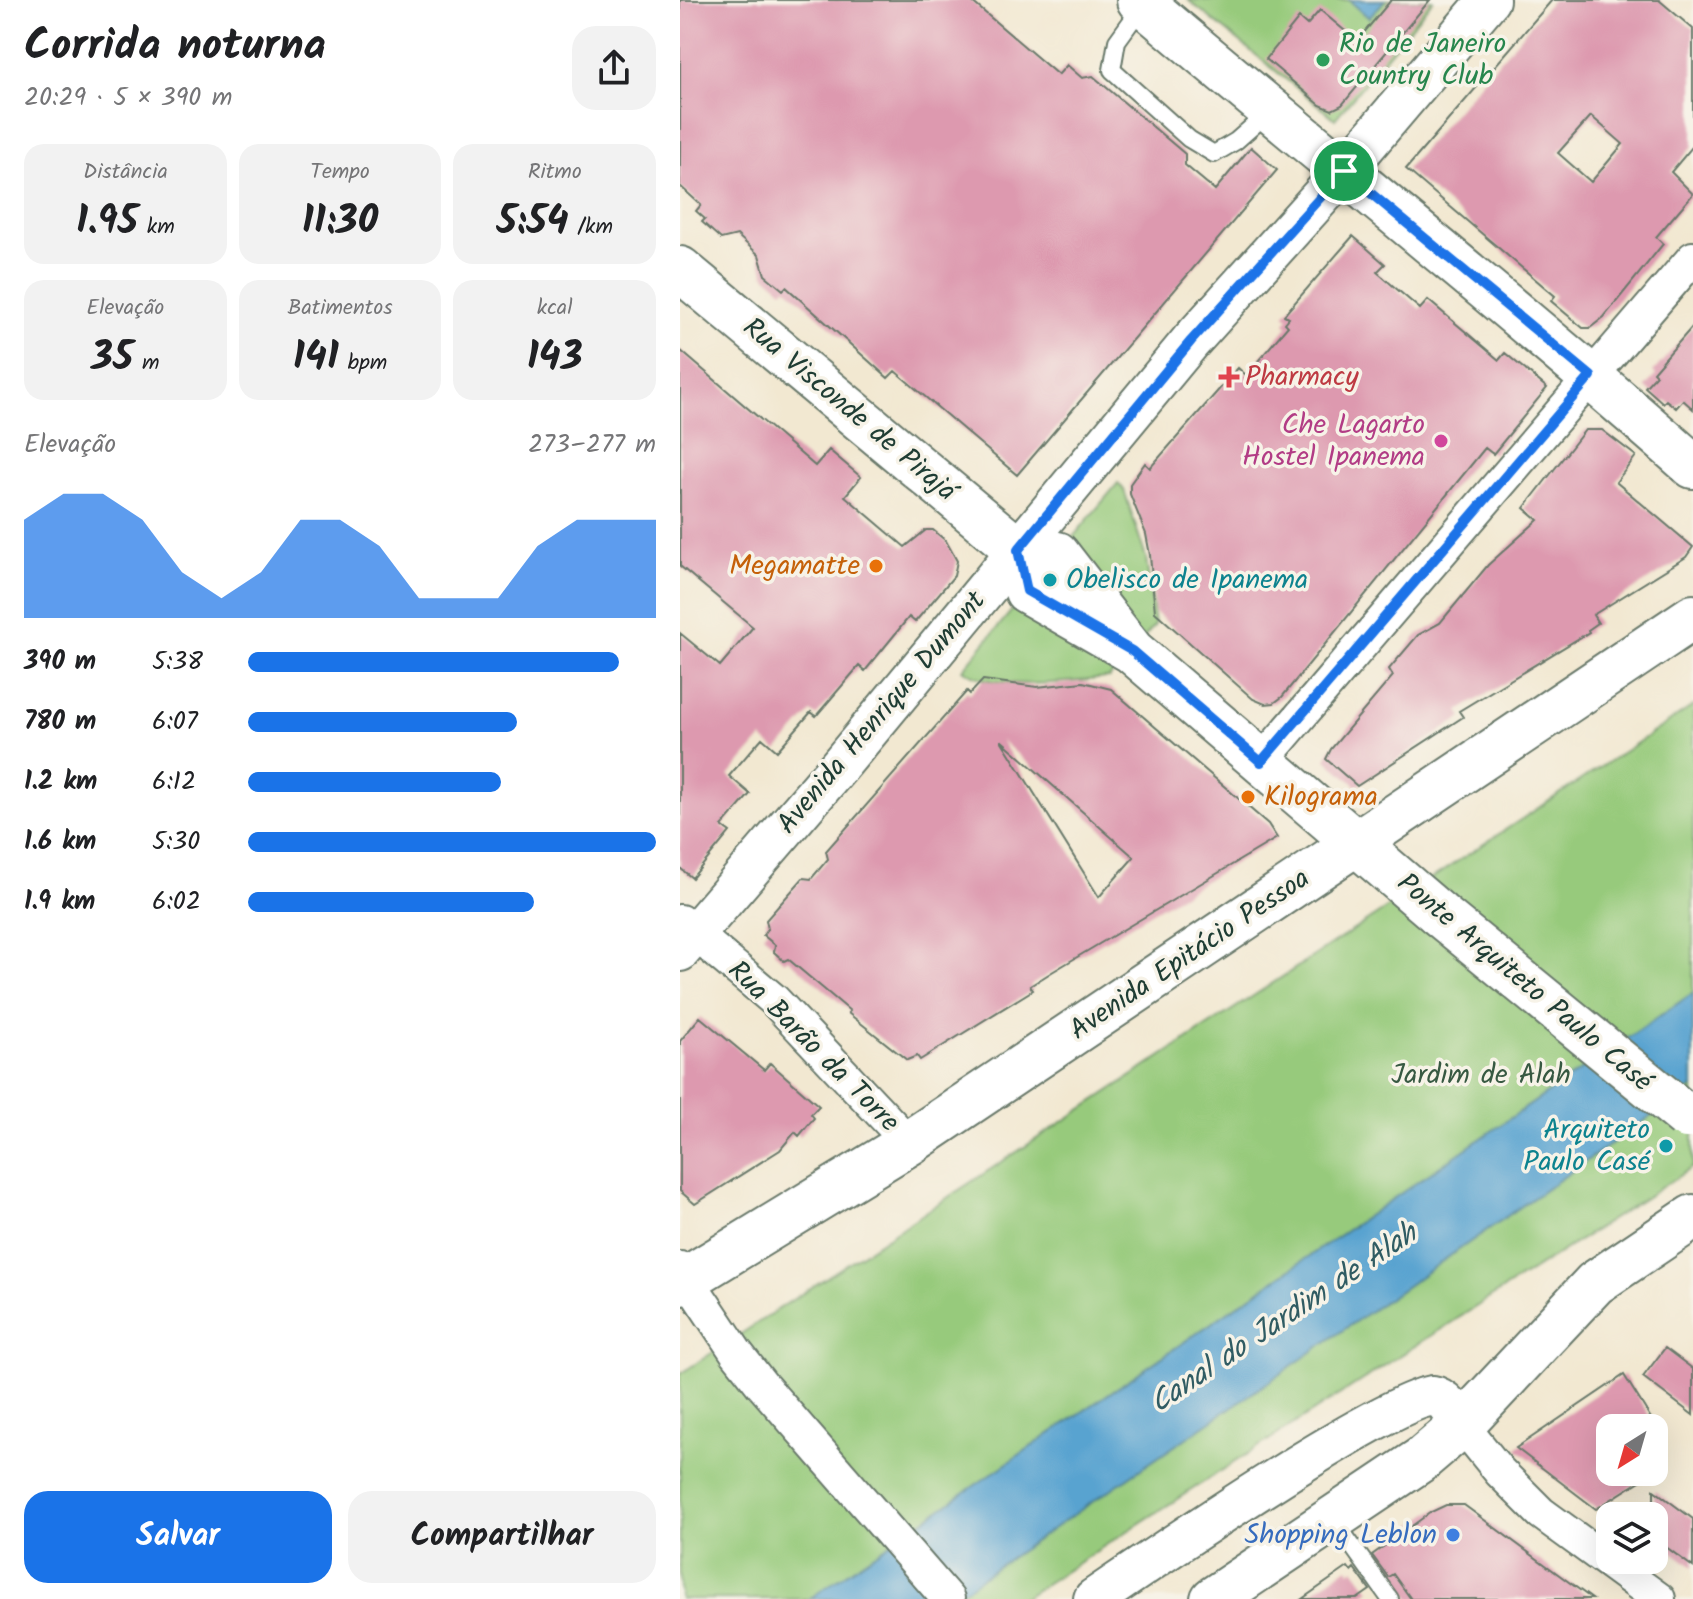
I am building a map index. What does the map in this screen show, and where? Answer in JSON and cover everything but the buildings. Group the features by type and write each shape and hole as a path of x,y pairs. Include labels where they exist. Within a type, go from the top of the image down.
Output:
{"main road":[{"path":"1142,2 1591,376 1693,466"},
{"name":"Rua Visconde de Pirajá","path":"680,269 1018,550"},
{"path":"1018,550 1027,591 1132,651 1355,842"},
{"name":"Avenida Epitácio Pessoa","path":"683,1276 909,1143 1693,617"},
{"name":"Ponte Arquiteto Paulo Casé","path":"1355,842 1689,1119"},
{"path":"1213,1599 1422,1459 1462,1425 1595,1283 1693,1217"}],"street":[{"name":"Avenida Henrique Dumont","path":"685,935 840,765 1191,341 1344,171 1489,0"},
{"path":"1261,762 1693,258"},
{"name":"Rua Barão da Torre","path":"685,935 774,1000 909,1143"},
{"path":"683,1276 747,1365 948,1599"},
{"path":"1094,1599 1359,1428 1422,1397 1439,1398 1500,1472 1541,1513 1659,1599"}],"lane":[{"path":"1142,2 1117,41 1112,70 1189,139 1214,154 1236,141 1270,111"},
{"path":"1333,1517 1390,1599"}],"green space":[{"name":"Rio de Janeiro Country Club","path":"1188,0 1433,0 1335,119"},
{"path":"1118,483 1124,490 1146,558 1155,625 1109,678 1012,683 993,681 963,669"},
{"name":"Jardim de Alah","path":"1693,706 1693,1167 1022,1599 680,1599 680,1374"}],"water":[{"path":"1349,0 1385,0 1369,18"},
{"name":"Canal do Jardim de Alah","path":"1693,993 1693,1087 1267,1383 950,1599 809,1599"}],"place":[{"name":"Rio de Janeiro Country Club","path":"1323,60"},
{"name":"Pharmacy","path":"1229,377"},
{"name":"Che Lagarto Hostel Ipanema","path":"1441,441"},
{"name":"Megamatte","path":"876,566"},
{"name":"Obelisco de Ipanema","path":"1050,580"},
{"name":"Kilograma","path":"1248,797"},
{"name":"Arquiteto Paulo Casé","path":"1666,1146"},
{"name":"Shopping Leblon","path":"1453,1535"}],"route":[{"path":"1344,171 1591,376 1261,762 1132,651 1027,591 1018,550 1191,341 1344,171"}]}
